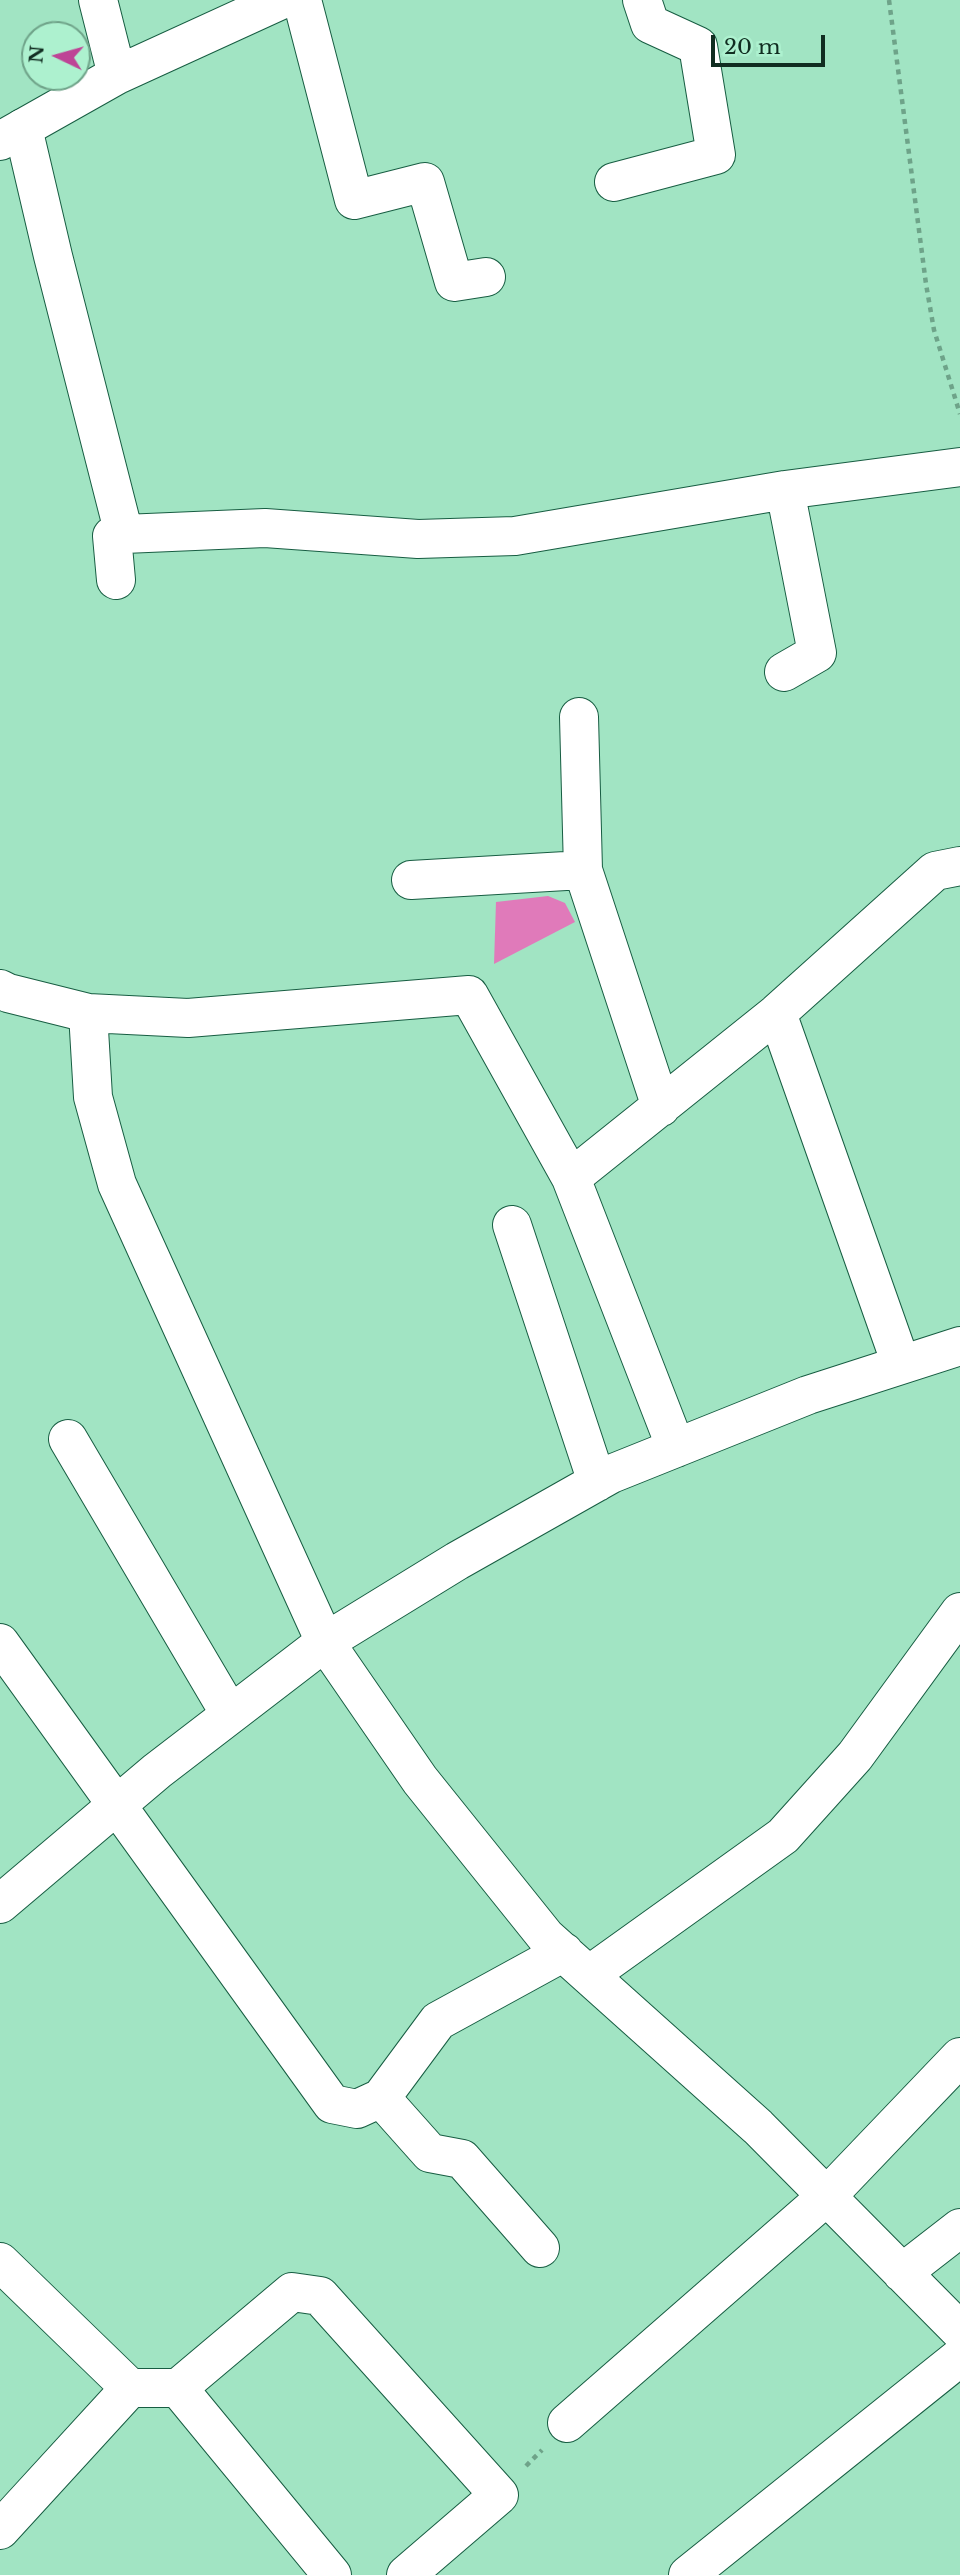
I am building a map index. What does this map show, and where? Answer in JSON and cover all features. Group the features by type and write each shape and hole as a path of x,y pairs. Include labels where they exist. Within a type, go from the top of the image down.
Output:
{"street":[{"path":"98,0 117,75"},
{"path":"124,534 52,256 11,134 117,75 281,0"},
{"path":"302,0 354,200 425,182 454,282 486,276"},
{"path":"614,182 716,155 698,46 650,24 642,0"},
{"path":"116,580 112,536 124,534 265,528 418,539 515,536 785,490 960,467"},
{"path":"784,672 817,653 785,490"},
{"path":"579,717 583,870 661,1107"},
{"path":"571,1178 777,1013 935,871 960,866"},
{"path":"411,880 583,870"},
{"path":"0,989 88,1013 188,1018 469,995 571,1178 676,1448"},
{"path":"88,1013 93,1097 117,1184 325,1642 420,1780 546,1937 758,2127 960,2331"},
{"path":"777,1013 901,1364"},
{"path":"512,1225 597,1482"},
{"path":"0,1904 157,1770 325,1642 457,1561 597,1482 676,1448 808,1395 960,1346"},
{"path":"68,1439 230,1714"},
{"path":"0,1643 332,2104 357,2109 381,2098 438,2021 576,1964 783,1836 855,1756 960,1612"},
{"path":"567,2423 827,2196 960,2057"},
{"path":"381,2098 430,2152 462,2159 540,2248"},
{"path":"902,2273 960,2228"},
{"path":"0,2262 130,2388 178,2388 292,2292 320,2296 499,2495 406,2575"},
{"path":"688,2575 960,2357"},
{"path":"0,2530 130,2388"},
{"path":"178,2388 332,2575"}],"path":[{"path":"889,0 926,284 934,330 960,414"},
{"path":"499,2495 567,2423"}],"shaded area":[{"path":"548,896 565,903 575,922 494,964 496,902"}]}
